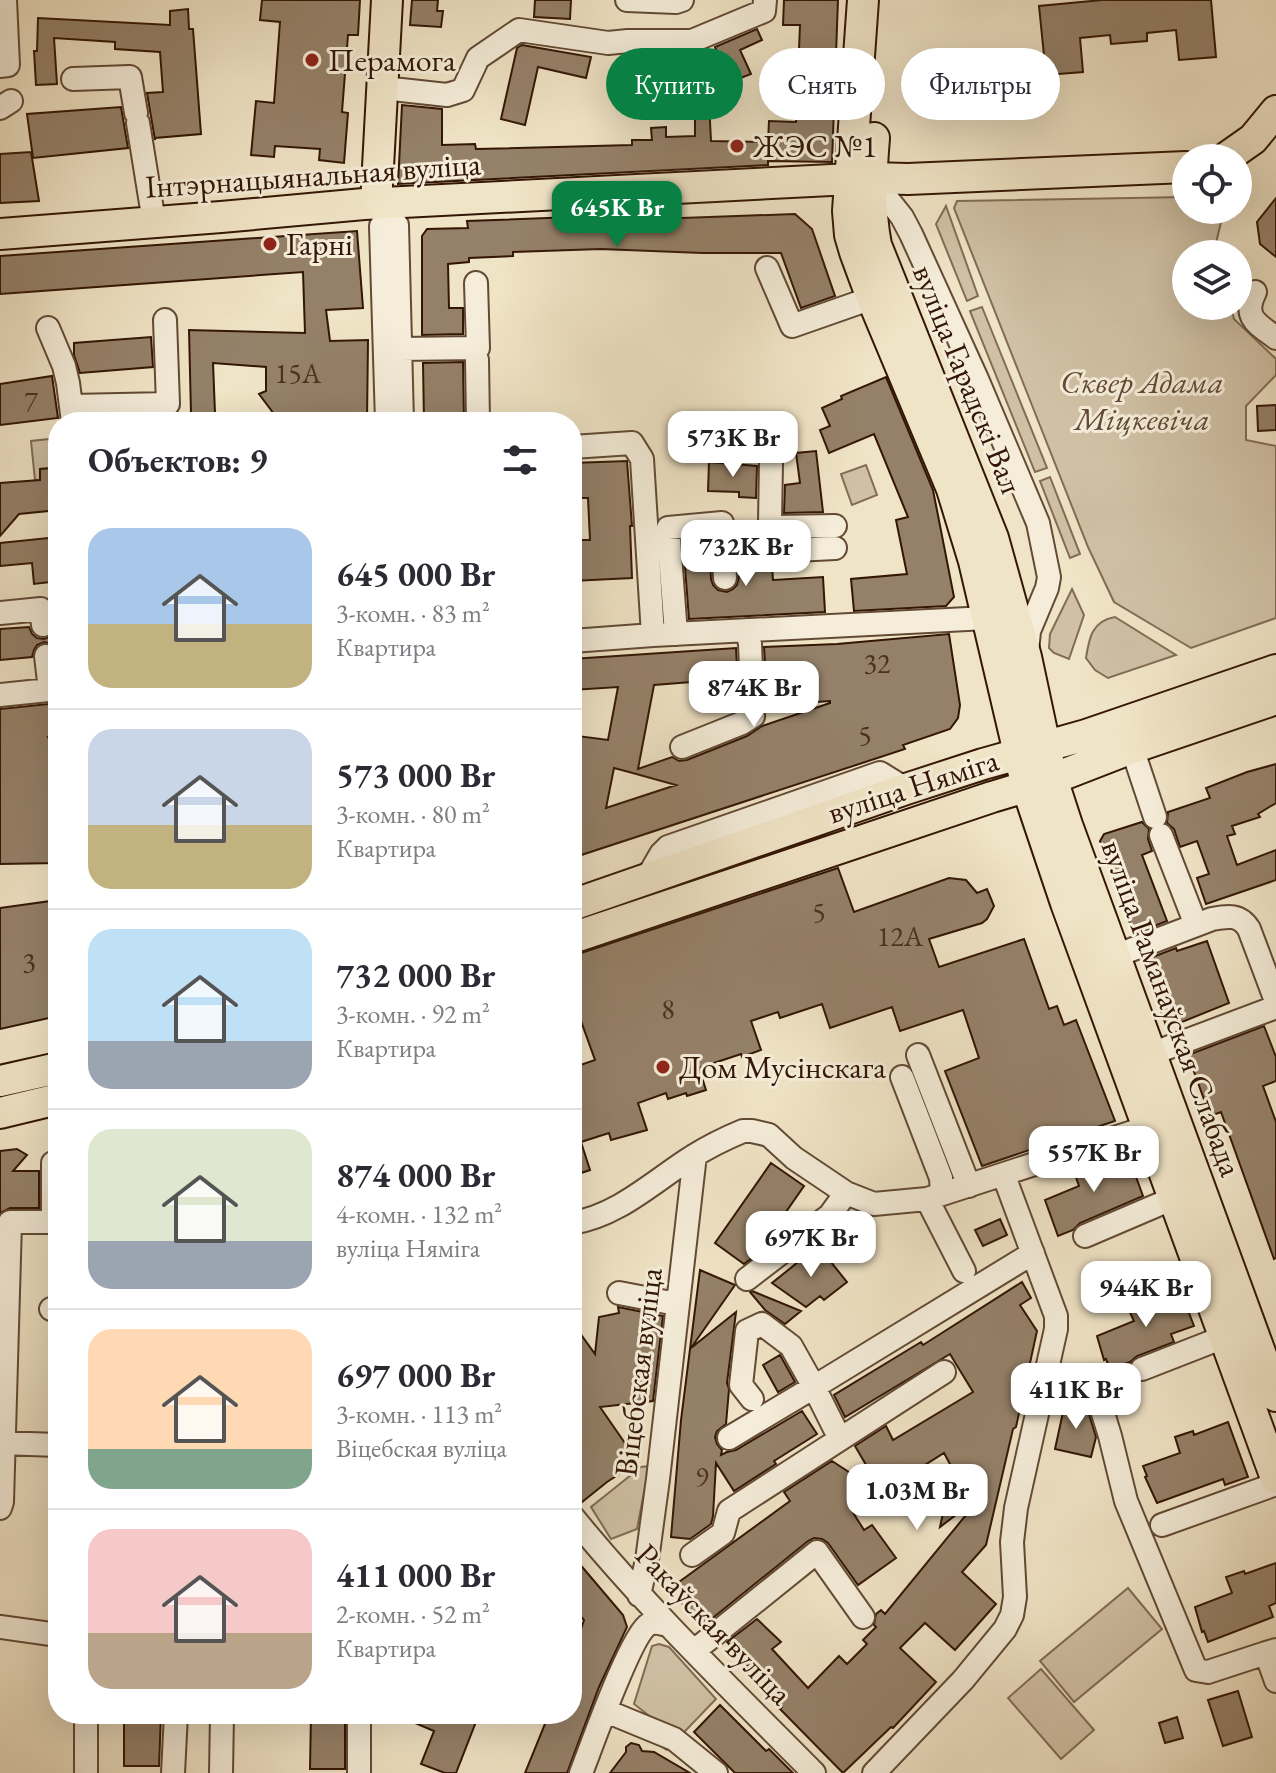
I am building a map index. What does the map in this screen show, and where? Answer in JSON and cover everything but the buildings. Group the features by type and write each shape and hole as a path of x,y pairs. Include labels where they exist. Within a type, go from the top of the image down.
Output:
{"main road":[{"path":"379,215 387,0"},
{"name":"вуліца Гарадскі Вал","path":"863,0 860,179 876,245 993,538 1026,657 1031,750"},
{"name":"вуліца Гарадскі Вал","path":"883,0 860,179 848,211 850,235 872,298 952,489 987,618 1040,783"},
{"path":"1246,144 1276,111"},
{"name":"Інтэрнацыянальная вуліца","path":"0,234 154,222 379,215 860,179 1172,168"},
{"name":"вуліца Няміга","path":"582,901 906,789 1123,723 1276,670"},
{"name":"вуліца Няміга","path":"582,935 1040,783 1276,699"},
{"name":"вуліца Раманаўская Слабада","path":"1040,783 1067,825 1276,1396"},
{"name":"вуліца Раманаўская Слабада","path":"1040,783 1066,903 1276,1481"},
{"path":"0,1081 48,1070"},
{"path":"0,1113 48,1101"}],"street":[{"path":"0,66 8,65 5,0"},
{"path":"627,0 682,0"},
{"path":"383,88 447,95 463,90 478,58 519,30 608,43 692,41 764,11 765,0"},
{"path":"73,79 130,77 154,222"},
{"path":"860,179 902,217 911,234 1038,523 1049,577 1029,631 1026,657"},
{"path":"379,215 397,225 402,412"},
{"path":"379,215 387,412"},
{"path":"767,268 792,326 872,298"},
{"path":"400,349 478,348 476,283"},
{"path":"1255,292 1250,302 1250,313 1254,321 1276,338"},
{"path":"91,412 168,404 165,320"},
{"path":"48,328 64,366 72,412"},
{"path":"477,360 478,412"},
{"path":"582,446 632,443 642,459 653,635"},
{"path":"771,462 770,522 776,527 835,537 795,550"},
{"path":"676,634 668,528 722,523 725,578"},
{"path":"0,613 41,609 43,625"},
{"path":"582,640 987,618"},
{"path":"682,747 753,716 747,630"},
{"path":"46,656 48,664"},
{"path":"0,695 48,691"},
{"path":"1132,748 1196,925"},
{"path":"647,878 676,834 880,773 906,789"},
{"path":"1115,956 1196,925 1225,916 1236,917 1244,921 1249,929 1276,1001"},
{"path":"1151,1054 1276,1007"},
{"path":"918,1055 969,1186"},
{"path":"902,1077 941,1178 935,1197 964,1271"},
{"path":"582,1221 623,1204 695,1155 736,1134 752,1131 769,1135 794,1158 846,1193 874,1204 935,1197 1148,1127"},
{"name":"Віцебская вуліца","path":"639,1595 654,1506 695,1155"},
{"path":"876,1772 963,1680 1005,1629 1012,1615 1015,1597 1012,1542 1016,1508 1056,1329 1056,1316 1004,1176"},
{"path":"747,1279 830,1215 846,1193"},
{"path":"1085,1236 1174,1198"},
{"path":"0,1508 10,1222 48,1222"},
{"path":"729,1438 1033,1253"},
{"path":"619,1293 666,1302 678,1301"},
{"path":"752,1399 741,1385 747,1331 762,1324 791,1346 840,1439"},
{"path":"1142,1369 1224,1337"},
{"path":"692,1555 723,1533 729,1511 944,1372"},
{"path":"1095,1387 1126,1501 1196,1670 1208,1672 1271,1651 1276,1681"},
{"path":"2,1443 48,1445"},
{"path":"1162,1525 1276,1481"},
{"name":"Ракаўская вуліца","path":"582,1528 639,1595 814,1773"},
{"path":"694,1651 817,1552 863,1617"},
{"path":"581,1773 633,1644 648,1625 668,1625"},
{"path":"0,1627 48,1634"},
{"path":"606,1711 674,1739 716,1773"},
{"path":"86,1724 86,1773"},
{"path":"173,1773 175,1724"},
{"path":"221,1773 222,1724"},
{"path":"359,1724 359,1773"}],"green space":[{"name":"Сквер Адама Міцкевіча","path":"1172,197 1172,224 1221,224 1217,240 1172,240 1172,320 1235,320 1276,359 1276,375 1246,406 1246,440 1276,446 1276,618 1191,648 1114,602 1088,547 954,208 957,201"},
{"path":"946,206 978,296 967,301 936,224"},
{"path":"982,307 1047,468 1035,472 970,311"},
{"path":"48,439 48,468 40,469 40,480 35,480 31,441"},
{"path":"866,465 877,495 852,505 841,474"},
{"path":"1050,477 1080,554 1070,558 1040,481"},
{"path":"1072,589 1084,615 1069,659 1049,648 1050,634"},
{"path":"1115,617 1176,655 1108,678 1095,670 1086,658 1090,637 1101,622"},
{"path":"649,1466 637,1529 611,1539 591,1507 641,1467"},
{"path":"1128,1588 1162,1629 1074,1702 1040,1661"},
{"path":"659,1644 669,1647 716,1699 667,1750 653,1741 662,1726 634,1704 652,1646"},
{"path":"1041,1669 1094,1730 1061,1759 1008,1698"}],"place":[{"name":"Перамога","path":"312,60"},
{"name":"ЖЭС №1","path":"737,146"},
{"name":"Гарні","path":"270,244"},
{"name":"Дом Мусінскага","path":"663,1067"}]}
